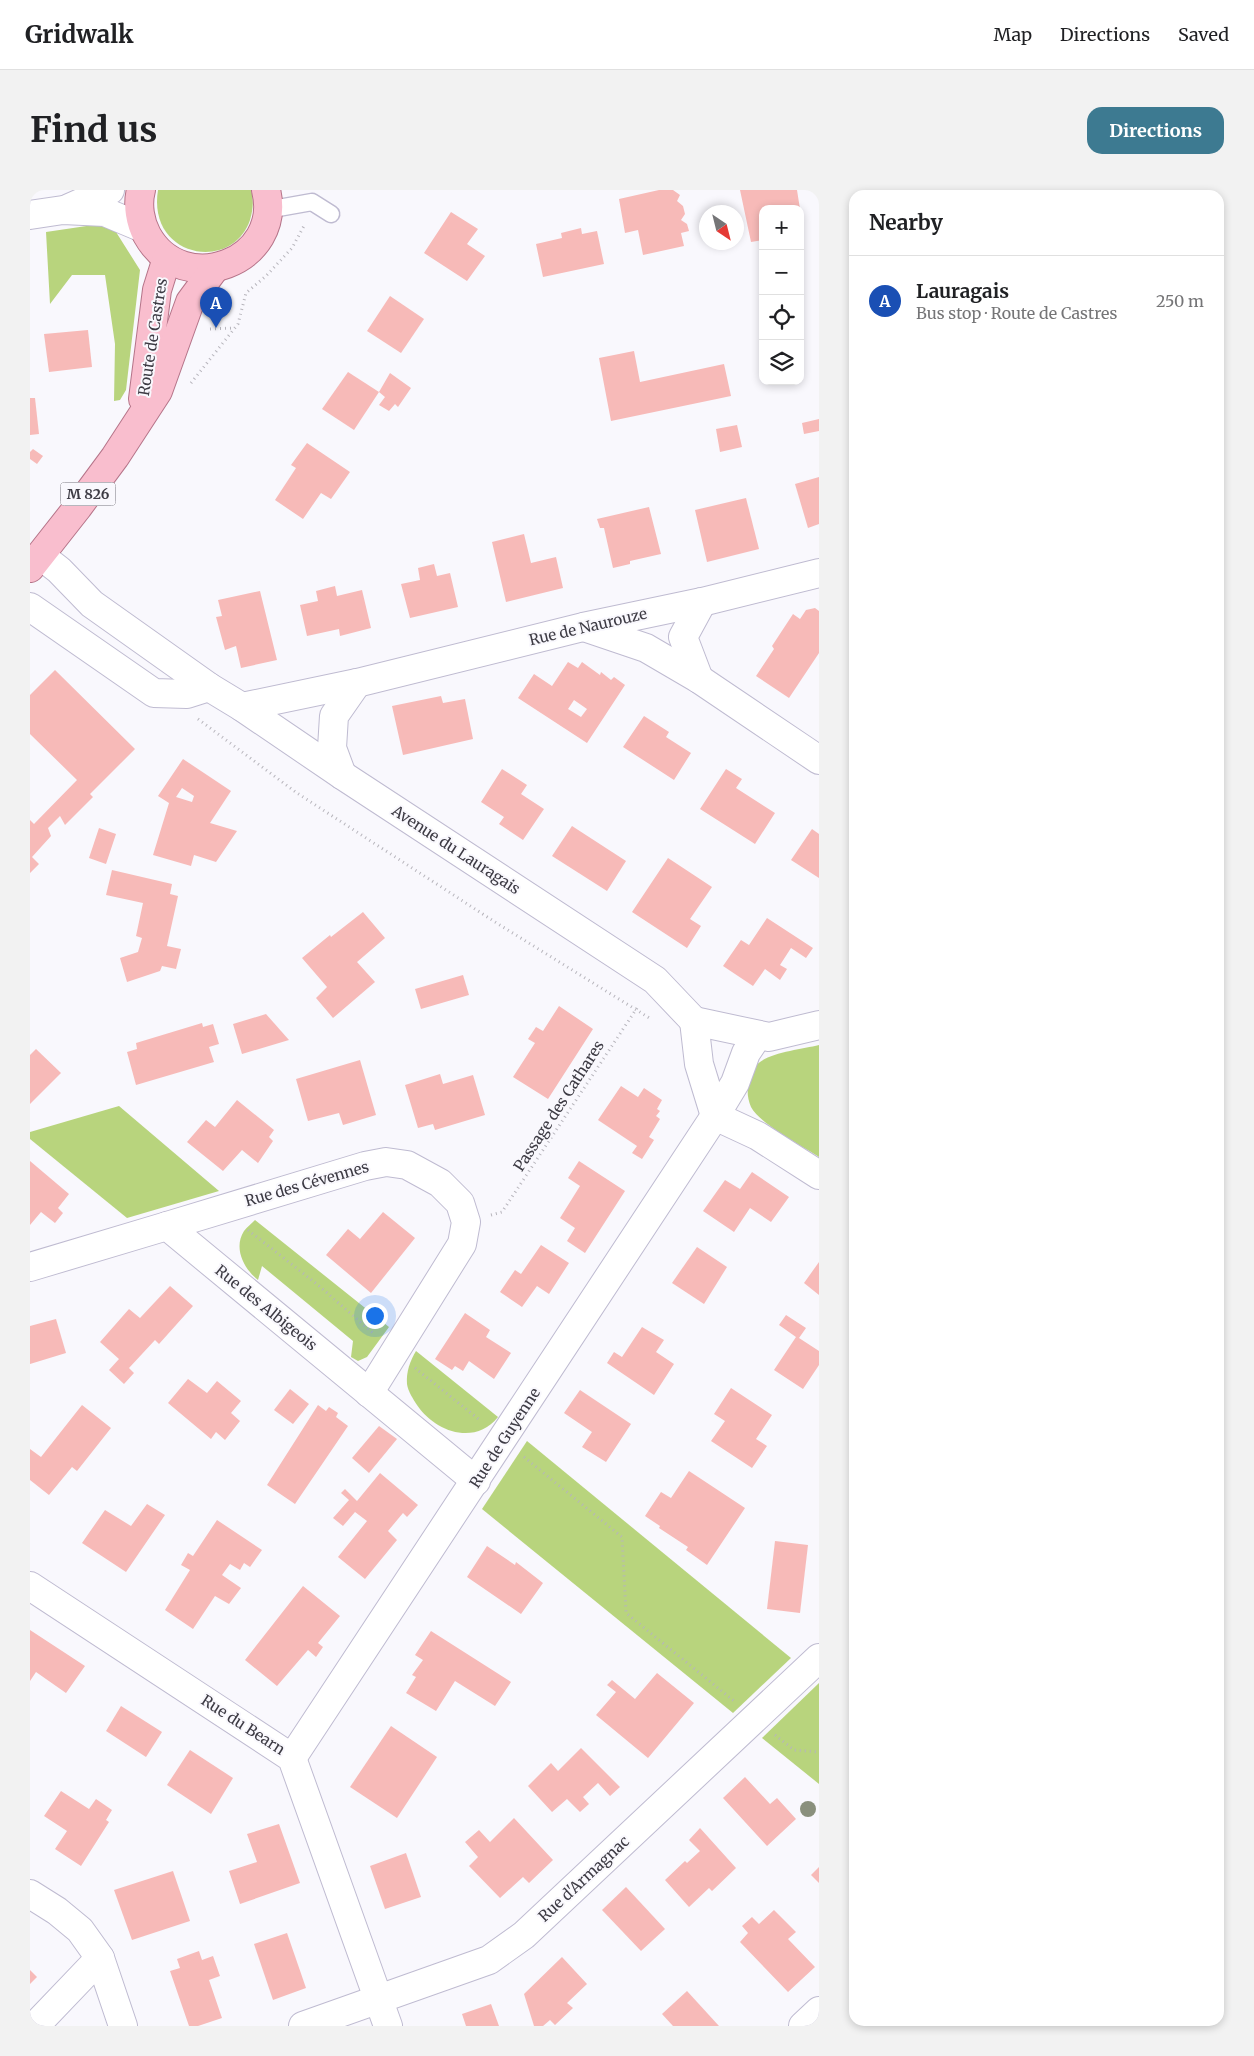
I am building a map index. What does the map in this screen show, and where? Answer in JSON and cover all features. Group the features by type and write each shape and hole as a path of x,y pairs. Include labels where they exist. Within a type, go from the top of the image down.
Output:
{"main road":[{"path":"141,190 139,212 143,228 152,245 167,258 182,266 198,270 215,268 240,258 250,248 259,237 265,224 266,200"},
{"name":"Route de Castres","path":"141,416 157,290 167,258"},
{"name":"Route de Castres","path":"36,562 115,457 158,391 190,302 215,268"}],"street":[{"path":"63,210 110,190"},
{"path":"30,215 63,210 105,212 143,228"},
{"name":"Avenue du Lauragais","path":"36,562 59,570 92,604 209,687 655,980 694,1021"},
{"name":"Rue de Naurouze","path":"242,707 358,683 582,627 702,602 819,573"},
{"path":"699,679 683,637 702,602"},
{"path":"30,607 154,693 187,694 209,687"},
{"path":"582,627 646,648 699,679 819,760"},
{"path":"342,775 332,748 334,716 358,683"},
{"path":"819,1025 769,1037 694,1021 699,1064 715,1116 758,1136 819,1175"},
{"name":"Rue de Guyenne","path":"292,1758 476,1482 715,1116 735,1083 746,1053 758,1035"},
{"name":"Rue des Cévennes","path":"167,1226 365,1166 386,1162 407,1165 440,1183 460,1202 466,1222"},
{"path":"369,1393 462,1244 466,1222"},
{"path":"30,1267 167,1226"},
{"name":"Rue des Albigeois","path":"167,1226 476,1482"},
{"name":"Rue du Bearn","path":"30,1586 292,1758 388,2026"},
{"name":"Rue d'Armagnac","path":"303,2026 489,1960 524,1935 819,1658"},
{"path":"30,1894 57,1911 80,1930 100,1958 123,2026"},
{"path":"35,2026 100,1958"},
{"path":"803,2026 819,2011"}],"lane":[{"path":"266,200 312,202 331,214"}],"path":[{"path":"194,716 297,793 496,922 659,1024"},
{"name":"Passage des Cathares","path":"466,1222 502,1212 655,980"},
{"path":"234,1206 242,1226 318,1286 395,1352 622,1537 626,1613 794,1750 819,1752"}],"green space":[{"path":"158,190 251,190 253,205 250,220 240,237 226,247 210,252 193,250 178,243 165,231 158,213"},
{"path":"100,224 116,232 140,270 126,390 120,400 114,401 115,344 105,275 72,275 50,304 46,232"},
{"path":"819,1045 819,1157 782,1134 756,1114 748,1099 748,1091 750,1075 755,1066 760,1062 780,1053"},
{"path":"119,1106 219,1191 127,1218 30,1139 30,1132"},
{"path":"255,1220 389,1327 367,1357 358,1361 351,1357 353,1341 262,1266 258,1280 248,1270 242,1258 240,1244 244,1231"},
{"path":"416,1351 498,1417 489,1426 467,1433 444,1428 434,1422 417,1405 408,1387 408,1371"},
{"path":"527,1441 791,1658 733,1713 482,1509"},
{"path":"819,1683 819,1784 762,1738"}],"building":[{"path":"659,190 673,190 680,195 677,201 683,206 685,214 681,220 687,224 689,231 681,233 684,246 643,255 638,230 625,233 619,199"},
{"path":"740,190 797,190 799,205 759,205 759,241 751,242"},
{"path":"451,212 478,229 467,244 485,256 467,281 424,253"},
{"path":"581,228 582,234 597,231 604,264 543,277 536,244 562,238 561,233"},
{"path":"390,296 424,319 401,353 367,331"},
{"path":"88,330 92,367 49,372 44,334"},
{"path":"634,351 640,382 724,364 731,396 611,421 599,358"},
{"path":"348,372 379,392 354,430 322,409"},
{"path":"390,373 411,388 398,407 395,404 389,411 379,405 385,397 379,392"},
{"path":"30,398 35,398 39,434 30,435"},
{"path":"819,419 819,431 804,434 802,423"},
{"path":"737,425 742,447 720,452 716,429"},
{"path":"307,443 350,472 331,499 321,493 303,519 275,500 296,468 291,465"},
{"path":"33,449 43,456 37,464 30,459 30,452"},
{"path":"819,477 819,524 808,528 795,484"},
{"path":"746,498 759,549 707,562 695,510"},
{"path":"649,507 661,554 630,561 630,564 613,568 604,528 600,528 597,519"},
{"path":"524,534 531,563 556,557 563,588 506,602 492,542"},
{"path":"434,564 437,576 450,573 458,607 410,618 401,584 420,580 418,568"},
{"path":"335,586 337,596 362,590 371,628 340,636 339,629 307,636 300,605 318,601 316,591"},
{"path":"260,591 277,660 241,668 236,646 225,650 216,617 222,616 218,600"},
{"path":"815,608 819,611 819,653 789,698 756,676 774,649 772,646 793,614 800,619 806,610"},
{"path":"568,662 578,668 582,662 600,675 601,672 611,680 614,677 625,685 587,743 518,698 534,674 552,686","holes":["574,700 587,709 581,717 568,709"]},
{"path":"55,670 135,749 90,794 93,797 65,825 60,816 48,828 51,836 32,857 39,864 30,873 30,820 34,824 77,780 30,734 30,695"},
{"path":"441,696 443,703 465,699 473,739 403,755 392,706"},
{"path":"644,716 669,732 666,737 691,753 674,780 623,747"},
{"path":"183,759 231,791 210,823 237,831 216,862 194,855 191,866 153,855 169,803 158,796","holes":["182,788 194,796 192,802 176,797"]},
{"path":"502,769 527,785 521,794 544,809 523,840 499,824 504,817 481,802"},
{"path":"726,769 742,779 736,788 775,813 755,844 700,809"},
{"path":"572,826 626,861 607,891 552,856"},
{"path":"99,828 116,834 106,864 89,858"},
{"path":"812,829 819,834 819,878 791,860"},
{"path":"668,858 712,887 690,919 701,926 687,948 632,912"},
{"path":"112,870 172,884 170,894 178,896 167,946 181,949 176,969 162,966 160,971 127,982 120,958 138,952 142,938 136,936 143,903 106,895"},
{"path":"363,912 385,938 357,962 375,982 333,1018 316,998 327,987 302,958 330,935 331,937"},
{"path":"767,918 813,948 806,958 791,948 780,965 787,969 780,980 765,969 753,986 723,966 741,940 749,945"},
{"path":"463,975 469,995 421,1009 415,989"},
{"path":"559,1006 593,1029 548,1099 513,1077 535,1043 528,1039 536,1027 543,1031"},
{"path":"266,1014 289,1040 242,1054 233,1024"},
{"path":"202,1023 203,1027 213,1024 219,1044 209,1047 214,1062 136,1085 127,1052 137,1049 136,1043"},
{"path":"36,1049 61,1073 30,1104 30,1055"},
{"path":"360,1060 376,1115 343,1125 339,1113 308,1121 296,1079"},
{"path":"440,1074 443,1084 473,1075 485,1115 435,1130 433,1124 418,1128 405,1085"},
{"path":"621,1086 638,1097 644,1088 662,1100 657,1109 660,1111 656,1116 660,1119 649,1137 654,1140 642,1159 632,1153 637,1146 598,1120"},
{"path":"237,1100 274,1130 269,1137 273,1141 258,1163 242,1150 223,1171 187,1142 206,1120 215,1127"},
{"path":"30,1161 69,1194 58,1208 63,1213 55,1223 41,1212 30,1225"},
{"path":"579,1161 625,1191 585,1253 567,1241 575,1228 560,1218 580,1186 568,1178"},
{"path":"752,1172 789,1197 771,1222 750,1208 734,1232 703,1211 725,1180 740,1189"},
{"path":"383,1212 415,1238 371,1293 326,1255 348,1229 360,1239"},
{"path":"541,1245 569,1263 549,1294 537,1286 522,1307 500,1292 515,1270 521,1274"},
{"path":"697,1247 727,1267 704,1304 672,1283"},
{"path":"819,1262 819,1295 804,1283"},
{"path":"170,1286 193,1306 159,1344 155,1340 129,1368 134,1373 124,1384 109,1370 119,1359 100,1342 129,1309 140,1318"},
{"path":"465,1313 490,1330 486,1337 511,1353 494,1379 469,1361 463,1371 455,1366 452,1370 435,1359"},
{"path":"786,1315 806,1328 799,1338 819,1351 819,1365 803,1389 774,1370 796,1337 779,1325"},
{"path":"56,1319 66,1353 30,1364 30,1326"},
{"path":"642,1327 664,1340 656,1352 674,1364 654,1395 607,1363 614,1352 622,1357"},
{"path":"188,1379 207,1393 217,1381 241,1401 231,1413 240,1421 225,1440 216,1432 211,1439 168,1403"},
{"path":"731,1388 772,1415 756,1439 767,1446 752,1468 711,1441 725,1421 714,1414"},
{"path":"290,1389 309,1404 293,1424 274,1410"},
{"path":"580,1390 631,1424 606,1462 582,1447 592,1432 564,1413"},
{"path":"82,1405 111,1428 77,1471 72,1467 49,1495 30,1480 30,1449 41,1457"},
{"path":"318,1405 326,1411 329,1407 338,1413 336,1417 348,1426 295,1504 267,1485"},
{"path":"379,1426 397,1439 369,1473 352,1458"},
{"path":"689,1471 745,1508 707,1565 686,1550 688,1547 659,1528 660,1526 645,1516 661,1492 671,1498"},
{"path":"380,1473 418,1505 407,1517 403,1513 388,1531 397,1540 365,1579 338,1557 367,1521 355,1512 343,1526 333,1518 349,1500 341,1493 345,1489 357,1501"},
{"path":"147,1504 165,1515 126,1572 82,1543 105,1510 131,1526"},
{"path":"217,1520 262,1550 250,1567 244,1563 240,1570 230,1564 222,1575 241,1588 229,1604 215,1596 193,1629 165,1610 190,1570 181,1565 188,1553 193,1556"},
{"path":"775,1541 808,1545 800,1613 767,1609"},
{"path":"487,1546 515,1565 516,1562 543,1583 521,1614 467,1577"},
{"path":"303,1586 340,1616 318,1643 323,1647 316,1657 308,1650 277,1686 245,1660"},
{"path":"30,1630 85,1666 66,1693 36,1672 30,1681"},
{"path":"431,1631 511,1682 495,1706 455,1681 436,1711 406,1693 416,1677 412,1675 423,1660 415,1655"},
{"path":"657,1673 694,1703 648,1758 596,1715 616,1692 607,1685 612,1680 635,1699"},
{"path":"121,1706 162,1732 146,1757 106,1731"},
{"path":"391,1726 437,1757 397,1818 350,1787"},
{"path":"581,1748 620,1787 610,1796 598,1783 583,1797 589,1804 580,1812 567,1799 552,1812 528,1786 551,1763 558,1771"},
{"path":"190,1750 233,1778 211,1814 167,1785"},
{"path":"745,1777 770,1804 777,1798 796,1819 767,1846 723,1798"},
{"path":"61,1791 89,1809 96,1799 112,1810 106,1820 109,1822 81,1866 55,1849 67,1831 44,1816"},
{"path":"514,1818 553,1860 529,1883 523,1877 500,1898 469,1866 478,1857 465,1842 479,1830 490,1842"},
{"path":"279,1824 300,1883 240,1904 229,1871 257,1862 247,1834"},
{"path":"700,1828 736,1868 712,1891 709,1888 689,1907 665,1880 685,1861 687,1863 700,1851 689,1840"},
{"path":"406,1853 421,1897 385,1909 370,1866"},
{"path":"819,1867 819,1883 811,1875"},
{"path":"173,1871 190,1921 132,1940 114,1890"},
{"path":"626,1887 665,1929 641,1951 602,1910"},
{"path":"774,1910 796,1932 788,1939 815,1967 788,1992 740,1942 748,1933 742,1926 752,1917 759,1924"},
{"path":"287,1933 306,1988 273,2000 254,1944"},
{"path":"199,1951 202,1960 213,1956 220,1976 209,1980 222,2018 198,2026 189,2026 170,1971 180,1968 177,1959"},
{"path":"562,1957 587,1984 567,2003 573,2008 555,2025 550,2020 543,2026 534,2026 524,1994"},
{"path":"30,1970 37,1977 30,1984"},
{"path":"687,1991 719,2026 673,2026 662,2014"},
{"path":"491,2004 499,2026 466,2026 462,2014"}],"place":[{"name":"Lauragais","path":"216,328"}]}
